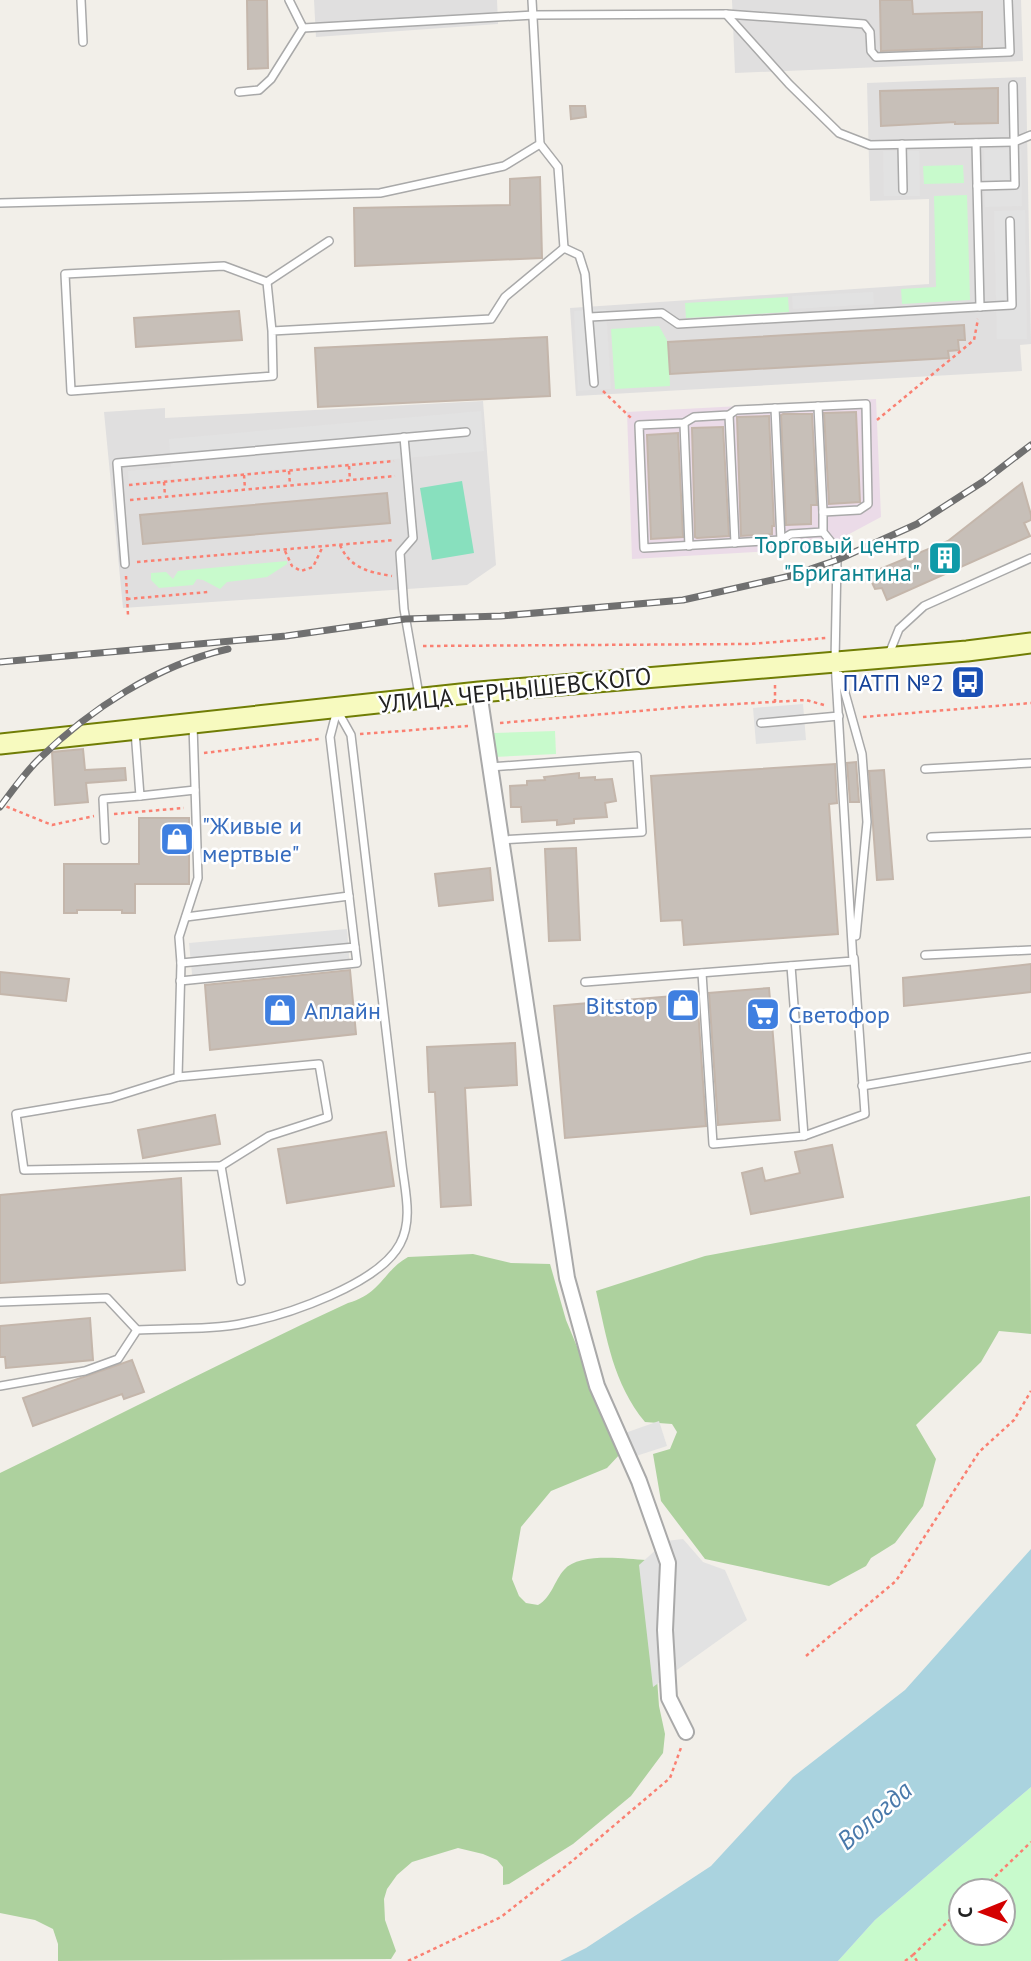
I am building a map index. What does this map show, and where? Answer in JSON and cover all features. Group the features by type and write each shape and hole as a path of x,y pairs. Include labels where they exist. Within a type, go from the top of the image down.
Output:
{"main road":[{"name":"УЛИЦА ЧЕРНЫШЕВСКОГО","path":"0,744 479,692 1031,643"}],"street":[{"path":"479,692 567,1278 597,1386 639,1480 668,1563 665,1630 670,1698 686,1732"}],"lane":[{"path":"81,0 83,42"},
{"path":"289,0 303,28"},
{"path":"532,0 540,144 558,167 564,248"},
{"path":"303,28 534,15 726,15 864,24 870,32 871,51 876,57 1010,52 1008,0"},
{"path":"726,15 789,84 839,133 870,145 1014,142 1031,135"},
{"path":"239,92 259,90 271,79 303,28"},
{"path":"977,186 1015,186 1013,85"},
{"path":"976,143 980,307"},
{"path":"0,203 380,193 504,166 540,144"},
{"path":"902,144 903,190"},
{"path":"590,317 662,313 678,324 1012,305 1010,221"},
{"path":"267,282 329,241"},
{"path":"564,248 579,255 585,274 594,383"},
{"path":"272,331 491,318 505,298 564,248"},
{"path":"224,266 267,282 273,376 71,391 65,274 224,266"},
{"path":"823,512 859,510 868,504 866,404 736,410 729,415 694,417 684,423 639,425 644,548 781,540 791,534 823,532"},
{"path":"702,973 713,1144 804,1136 864,1114 835,661 837,560 831,542 823,532 818,406"},
{"path":"775,408 781,540"},
{"path":"729,415 735,543"},
{"path":"684,423 689,545"},
{"path":"125,564 117,463 466,432"},
{"path":"404,437 413,538 400,552 404,609 420,699"},
{"path":"887,657 900,629 925,606 1031,558"},
{"path":"835,661 862,754 867,822 853,961"},
{"path":"137,1330 243,1324 315,1303 358,1281 383,1264 400,1245 408,1222 351,735 337,709"},
{"path":"180,981 357,963 330,737 337,709"},
{"path":"761,723 839,713"},
{"path":"177,1077 181,963 179,937 198,878 193,724"},
{"path":"135,730 140,796"},
{"path":"490,767 637,756 642,832 500,840"},
{"path":"925,769 1031,763"},
{"path":"105,840 103,799 195,790"},
{"path":"931,837 1031,833"},
{"path":"186,917 349,896"},
{"path":"181,963 355,947"},
{"path":"925,955 1031,950"},
{"path":"585,982 853,961"},
{"path":"792,966 804,1136"},
{"path":"862,1086 1031,1057"},
{"path":"319,1064 328,1117 269,1136 221,1166 24,1170 16,1114 111,1098 177,1077 319,1064"},
{"path":"221,1166 241,1280"},
{"path":"0,1302 107,1298 137,1330"},
{"path":"0,1386 85,1371 118,1359 137,1330"}],"path":[{"path":"867,429 974,340 980,307"},
{"path":"594,383 639,425"},
{"path":"119,486 406,460"},
{"path":"349,465 350,480"},
{"path":"289,470 290,485"},
{"path":"244,474 245,489"},
{"path":"120,500 407,475"},
{"path":"164,482 165,496"},
{"path":"128,615 125,564 413,538"},
{"path":"340,545 351,563 360,568 402,578"},
{"path":"284,550 292,566 301,571 313,567 323,546"},
{"path":"127,599 208,592"},
{"path":"410,646 750,644 836,636"},
{"path":"351,735 685,707 806,700 839,713"},
{"path":"851,714 861,717 1031,703"},
{"path":"194,754 330,737"},
{"path":"806,1656 896,1581 979,1452 1014,1420 1031,1391"},
{"path":"408,1961 501,1917 571,1862 670,1778 686,1732"},
{"path":"995,1877 1031,1842"},
{"path":"905,1961 947,1922"},
{"path":"913,1955 917,1961"}],"shaded area":[{"path":"314,0 497,0 498,24 316,37"},
{"path":"732,0 1021,0 1023,61 735,73"},
{"path":"1026,77 1031,344 1020,345 1022,371 576,396 570,308 929,284 929,199 870,201 867,83"},
{"path":"1021,149 1022,206 985,207 984,150"},
{"path":"883,151 919,151 920,196 884,196"},
{"path":"1025,210 1027,339 997,339 994,211"},
{"path":"873,292 874,304 793,309 792,296"},
{"path":"606,309 611,389 578,391 574,311"},
{"path":"876,399 881,517 823,548 632,559 627,412"},
{"path":"483,401 496,565 467,585 123,608 104,412 165,408 165,418"},
{"path":"481,411 484,451 129,483 128,471 171,467 169,439"},
{"path":"803,704 806,740 756,744 753,708"},
{"path":"347,929 350,969 193,984 189,943"},
{"path":"659,1421 667,1446 633,1457 625,1433"},
{"path":"683,1539 703,1562 725,1570 747,1620 653,1687 639,1565 666,1541"}],"green space":[{"path":"963,165 964,183 924,184 923,166"},
{"path":"967,195 970,300 902,304 901,289 936,287 934,196"},
{"path":"788,297 789,312 686,318 685,303"},
{"path":"659,326 668,342 670,386 615,389 611,329"},
{"path":"462,481 474,553 432,560 420,488"},
{"path":"287,561 287,564 267,577 227,582 220,589 197,579 193,585 159,588 151,580 151,573 166,572 173,579 178,571"},
{"path":"555,731 556,754 494,757 494,733"},
{"path":"1030,1196 1031,1334 999,1331 981,1362 916,1425 936,1459 923,1506 895,1543 871,1558 866,1566 829,1586 705,1559 661,1501 653,1454 670,1449 677,1432 672,1424 645,1422 625,1392 608,1343 596,1291 705,1256"},
{"path":"473,1254 511,1263 550,1264 566,1320 621,1453 607,1468 551,1491 521,1527 512,1579 519,1596 526,1603 538,1605 547,1598 561,1574 571,1564 603,1558 646,1560 649,1568 659,1706 665,1734 663,1753 631,1796 573,1844 509,1884 503,1885 503,1867 497,1860 458,1848 412,1862 397,1875 387,1889 384,1899 385,1920 396,1951 391,1959 58,1961 58,1944 53,1929 35,1920 0,1913 0,1473 261,1344 359,1299 408,1257"},
{"path":"1031,1787 1031,1961 838,1961 875,1920"}],"water":[{"name":"Вологда","path":"1031,1549 1031,1787 875,1920 838,1961 560,1961 586,1948 711,1866 793,1777 905,1690"}],"building":[{"path":"247,0 267,0 268,68 248,69"},
{"path":"880,0 912,0 913,14 982,12 982,47 881,51"},
{"path":"998,88 998,123 955,122 881,126 880,91"},
{"path":"570,106 585,106 586,117 571,119"},
{"path":"540,177 542,258 355,266 354,208 510,205 510,179"},
{"path":"239,311 242,340 136,347 134,318"},
{"path":"964,325 965,340 958,340 959,350 948,351 949,358 670,374 668,342"},
{"path":"547,337 550,396 318,407 315,348"},
{"path":"856,412 860,502 829,504 824,413"},
{"path":"783,414 812,414 817,505 811,505 811,524 786,525"},
{"path":"769,416 774,526 772,534 741,536 737,417"},
{"path":"723,427 729,536 697,538 692,428"},
{"path":"678,433 683,537 651,539 647,435"},
{"name":"Торговый центр \"Бригантина\"","path":"1022,483 1031,515 1031,520 1024,523 1030,536 887,600 882,588 875,589 868,574 948,541"},
{"path":"387,493 390,523 143,544 140,515"},
{"path":"83,749 85,770 125,768 126,780 86,783 88,802 55,805 52,752"},
{"path":"856,762 859,802 850,802 847,763"},
{"path":"835,764 837,803 829,804 838,934 684,945 682,920 661,921 651,776"},
{"path":"884,770 893,879 877,880 869,771"},
{"path":"579,773 579,778 612,779 616,801 605,803 607,817 574,819 574,823 557,825 557,820 522,822 521,807 511,807 510,786 527,785 527,781 545,780 544,777"},
{"path":"139,818 189,818 189,884 135,884 135,913 122,913 122,910 77,910 77,913 64,913 64,864 139,864"},
{"path":"576,848 580,940 549,941 545,849"},
{"path":"490,868 493,900 439,906 435,874"},
{"path":"1031,964 1031,992 904,1006 903,978"},
{"name":"Аплайн","path":"350,970 356,1034 210,1050 205,985"},
{"path":"0,972 69,979 66,1001 0,994"},
{"path":"769,988 780,1120 718,1125 709,993"},
{"path":"697,994 706,1126 565,1138 554,1006"},
{"path":"515,1043 517,1085 465,1088 471,1205 441,1207 435,1092 429,1092 427,1047"},
{"path":"215,1115 220,1144 143,1158 138,1130"},
{"path":"386,1132 394,1186 287,1203 278,1149"},
{"path":"832,1145 843,1197 751,1214 742,1173 762,1168 765,1181 800,1173 795,1152"},
{"path":"181,1178 185,1270 0,1283 0,1195"},
{"path":"90,1318 93,1360 6,1368 5,1357 0,1357 0,1326"},
{"path":"132,1360 144,1392 124,1399 122,1394 33,1426 23,1398"}],"railway":[{"path":"0,662 286,636 405,619 501,616 683,600 790,576 837,560 917,524 984,481 1031,445"},
{"path":"0,807 38,760 102,707 126,691 176,666 228,649"}],"place":[{"name":"Торговый центр \"Бригантина\"","path":"945,558"},
{"name":"ПАТП №2","path":"968,682"},
{"name":"\"Живые и мертвые\"","path":"177,839"},
{"name":"Bitstop","path":"683,1005"},
{"name":"Аплайн","path":"280,1010"},
{"name":"Светофор","path":"763,1014"}]}
